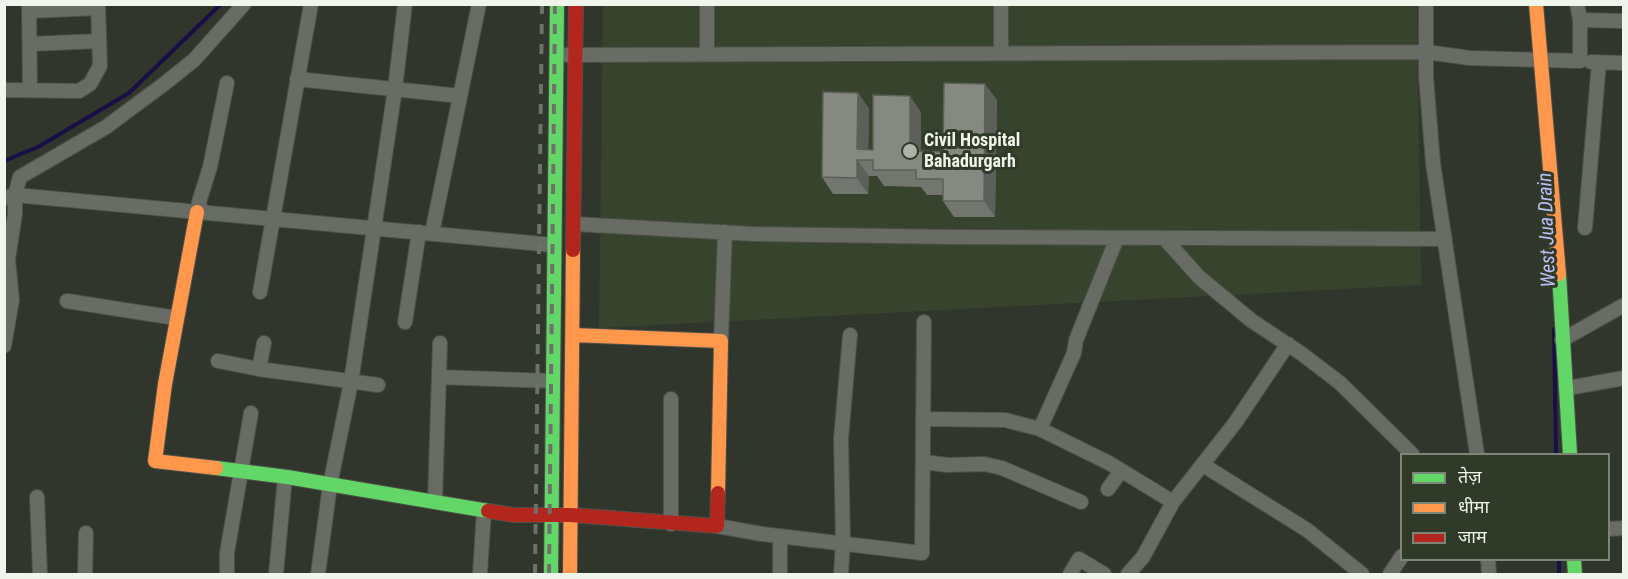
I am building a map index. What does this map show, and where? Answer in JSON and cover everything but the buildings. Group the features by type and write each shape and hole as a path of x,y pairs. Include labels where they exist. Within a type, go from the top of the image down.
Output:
{"main road":[{"path":"551,574 556,4"},
{"path":"570,574 576,4"},
{"path":"1536,4 1543,61 1562,340 1568,388 1570,453"},
{"path":"199,212 176,318 155,461 285,477 514,515 571,514 717,526 721,341 573,335"}],"street":[{"path":"4,346 12,300 8,259 15,214 10,197 20,177 106,127 164,84 194,60 244,4"},
{"path":"260,292 311,4"},
{"path":"318,574 330,484 351,382 395,89 405,4"},
{"path":"405,322 460,96 479,4"},
{"path":"707,4 707,54"},
{"path":"1001,4 1001,53"},
{"path":"1426,4 1426,52 1433,164 1477,453"},
{"path":"1576,4 1580,20 1580,61"},
{"path":"4,90 79,91 90,84 100,66 98,6 29,8 30,90"},
{"path":"1580,20 1623,21"},
{"path":"30,44 99,41"},
{"path":"556,55 1426,52 1470,58 1623,63"},
{"path":"1585,228 1599,62"},
{"path":"297,79 460,96"},
{"path":"199,212 199,202 210,167 226,83"},
{"path":"10,197 553,244"},
{"path":"574,224 725,232 1117,238 1445,239"},
{"path":"721,341 725,232"},
{"path":"1040,429 1074,353 1076,340 1117,238"},
{"path":"1164,238 1200,277 1252,321 1340,383 1411,453"},
{"path":"67,301 176,318"},
{"path":"1562,340 1623,305"},
{"path":"717,526 922,553 924,322"},
{"path":"841,574 842,439 849,335"},
{"path":"259,369 264,343"},
{"path":"435,501 440,343"},
{"path":"1128,574 1143,557 1173,502 1253,397 1287,344"},
{"path":"218,361 259,369 378,385"},
{"path":"439,377 552,381"},
{"path":"1568,388 1623,378"},
{"path":"671,399 671,524"},
{"path":"227,574 227,553 251,413"},
{"path":"923,419 1005,420 1040,429 1121,471 1173,502"},
{"path":"923,462 948,465 984,464 1002,468 1081,502"},
{"path":"1203,465 1307,530 1362,574"},
{"path":"1108,489 1121,471"},
{"path":"276,574 285,477"},
{"path":"37,497 40,574"},
{"path":"480,574 484,510"},
{"path":"85,574 86,533"},
{"path":"780,536 780,574"},
{"path":"1390,574 1400,558"},
{"path":"1070,574 1078,559 1104,574"}],"shaded area":[{"path":"603,5 1417,5 1421,285 599,328"}],"waterway":[{"path":"4,161 38,147 129,93 221,4"},
{"name":"West Jua Drain","path":"1554,329 1556,453"},
{"name":"West Jua Drain","path":"1559,561 1559,574"}],"railway":[{"path":"535,574 542,4"},
{"path":"549,574 555,4"}],"traffic: fast":[{"path":"551,574 557,4"},
{"path":"1559,274 1570,453"},
{"path":"216,468 287,477 488,511"},
{"path":"1574,561 1575,574"}],"traffic: slow":[{"path":"1536,4 1559,274"},
{"path":"197,212 165,384 155,461 216,468"},
{"path":"570,574 573,250"},
{"path":"573,335 721,341 718,493"}],"traffic: jam":[{"path":"573,250 576,4"},
{"path":"488,511 514,515 571,515 717,526 718,493"}],"place":[{"name":"Civil Hospital Bahadurgarh","path":"910,151"}]}
